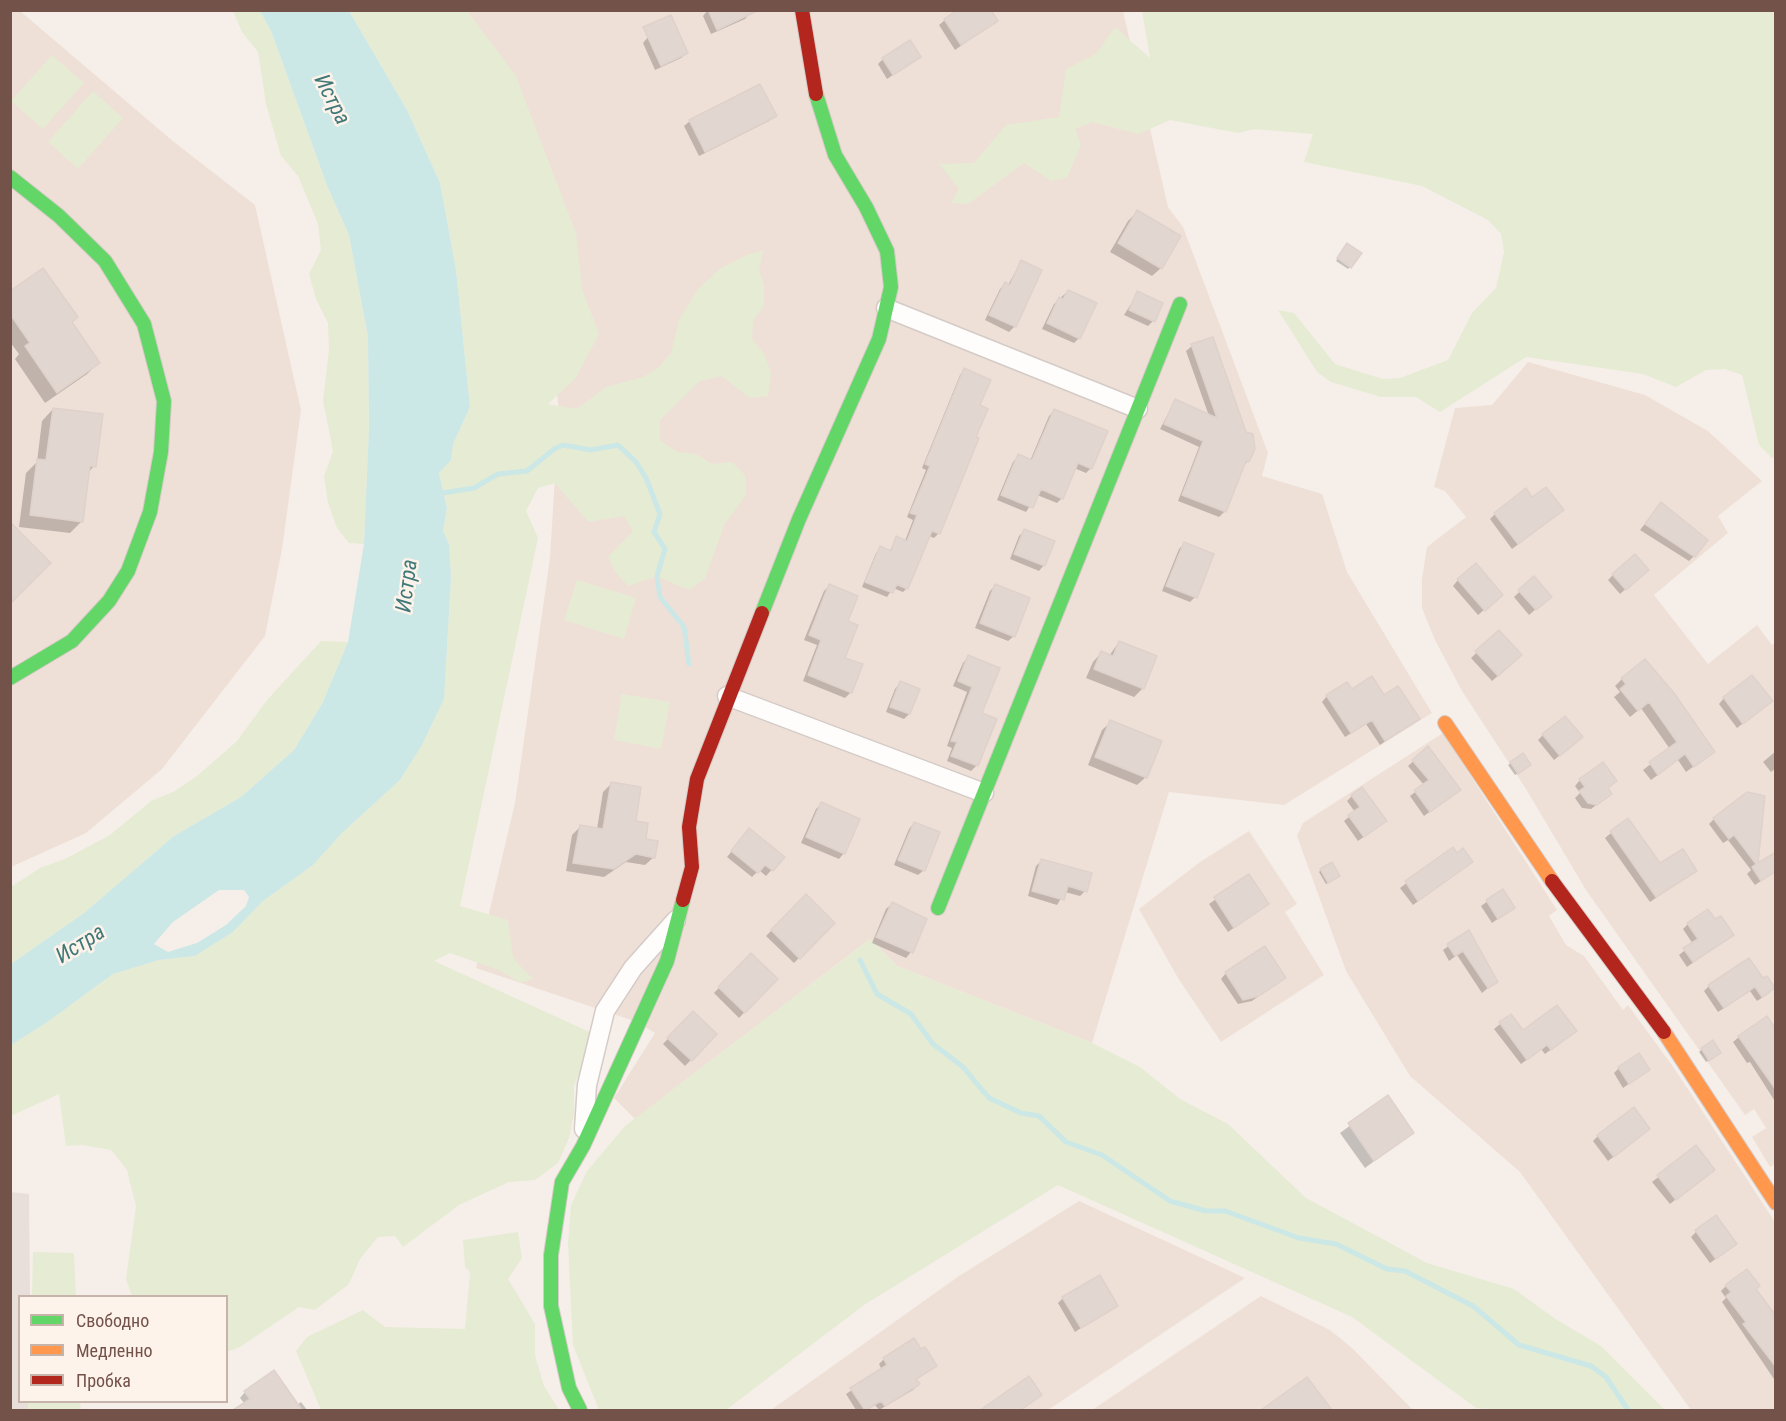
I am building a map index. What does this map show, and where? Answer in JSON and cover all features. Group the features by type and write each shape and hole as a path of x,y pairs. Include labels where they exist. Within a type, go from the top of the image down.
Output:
{"street":[{"path":"580,1410 568,1388 551,1306 551,1255 562,1182 583,1146 637,1022 668,961 692,867 689,827 697,779 799,519 879,339 891,287 887,251 866,207 835,155 815,92 802,10"},
{"path":"10,177 59,216 105,261 144,324 164,402 161,452 150,512 128,571 109,601 72,640 10,678"},
{"path":"938,908 1180,303"},
{"path":"886,308 1138,409"},
{"path":"728,696 984,793"},
{"path":"1445,723 1572,910 1669,1038 1776,1203"},
{"path":"583,1146 587,1085 605,1011 633,968 680,914"}],"shaded area":[{"path":"10,11 20,11 174,142 255,205 301,410 282,549 265,636 162,769 86,833 11,867"},
{"path":"442,11 1123,11 1168,207 1183,227 1268,453 1262,476 1322,494 1347,572 1432,713 1284,805 1169,792 1092,1043 897,966 870,939 635,1119 614,1098 655,1033 637,1022 476,968 515,803 550,558 559,411 534,200"},
{"path":"1528,362 1645,395 1708,431 1762,481 1718,516 1728,533 1654,595 1708,664 1757,625 1772,645 1775,643 1775,1164 1770,1167 1752,1137 1766,1128 1754,1109 1745,1115 1586,890 1526,789 1462,691 1435,640 1422,608 1422,579 1427,547 1466,517 1445,491 1434,487 1455,408 1492,405"},
{"path":"1443,733 1557,910 1549,916 1566,945 1584,956 1623,1010 1628,1005 1674,1068 1775,1222 1775,1410 1691,1410 1520,1172 1410,1076 1346,971 1297,836 1303,823"},
{"path":"1249,831 1297,904 1285,912 1324,975 1221,1042 1178,978 1139,909 1200,862"},
{"path":"10,1192 29,1194 30,1295 18,1295 18,1403 29,1403 28,1410 11,1410"},
{"path":"1079,1201 1245,1278 1048,1410 771,1410 959,1276"},
{"path":"1261,1296 1330,1330 1352,1348 1413,1410 1092,1410"}],"green space":[{"path":"233,11 260,11 271,31 328,188 349,235 368,337 369,428 364,544 349,543 337,528 328,503 324,476 333,451 323,401 329,349 328,323 316,299 309,274 321,250 318,224 298,176 281,156 266,104 258,52 242,32"},
{"path":"349,11 467,11 515,74 576,233 582,289 599,334 575,379 548,404 577,409 606,387 643,377 658,368 671,353 679,320 698,289 721,268 749,254 763,251 759,269 764,286 764,306 753,321 752,339 765,355 771,373 768,396 750,398 721,376 700,381 660,420 660,440 677,452 696,454 712,464 732,462 745,475 746,495 724,525 705,579 689,590 657,576 628,586 616,573 608,557 633,531 624,516 588,522 555,483 538,488 526,511 538,538 460,906 508,920 513,958 533,979 520,983 501,971 450,953 434,961 594,1034 574,1086 574,1113 569,1138 558,1163 535,1180 509,1182 459,1205 403,1247 395,1236 378,1237 360,1259 349,1284 315,1310 299,1307 240,1347 228,1352 228,1295 132,1295 126,1279 136,1206 127,1170 111,1150 82,1145 66,1146 59,1094 11,1116 11,1045 46,1023 113,974 159,960 195,956 233,932 263,901 313,865 343,832 400,780 422,745 444,699 451,578 449,544 443,531 447,508 439,473 451,460 453,444 470,407 456,270 440,183 407,110"},
{"path":"1142,11 1775,11 1775,457 1772,458 1759,445 1742,375 1725,369 1706,370 1676,387 1643,374 1526,357 1440,412 1416,397 1381,397 1331,382 1317,372 1278,310 1294,313 1335,364 1383,379 1400,378 1448,360 1472,313 1496,288 1504,252 1501,234 1488,220 1422,186 1304,162 1313,134 1254,129 1238,133 1170,120 1139,134 1092,122 1075,129 1081,145 1067,178 1051,181 1024,163 968,204 951,203 959,189 939,164 974,163 1006,125 1059,117 1066,69 1096,54 1115,27 1150,58"},
{"path":"52,55 84,83 43,129 11,101"},
{"path":"93,91 123,118 78,169 48,142"},
{"path":"577,580 636,598 624,639 564,620"},
{"path":"321,641 348,642 322,704 294,750 241,797 174,836 84,913 11,964 11,887 40,868 65,859 110,835 151,801 175,791 197,776 237,741 267,700"},
{"path":"622,694 670,702 661,749 614,740"},
{"path":"870,939 897,966 1092,1043 1140,1067 1180,1099 1228,1124 1306,1198 1427,1263 1514,1289 1557,1320 1601,1346 1665,1410 1476,1408 1352,1317 1058,1185 864,1305 726,1410 599,1410 573,1345 568,1244 571,1205 587,1171 625,1126"},
{"path":"518,1232 522,1258 508,1279 535,1324 535,1355 544,1386 559,1410 321,1410 296,1351 307,1337 363,1310 385,1327 465,1329 470,1272 465,1267 463,1240"},
{"path":"33,1252 74,1253 76,1295 32,1295"},
{"path":"28,1403 80,1403 81,1410 28,1410"}],"water":[{"name":"Истра","path":"260,11 349,11 407,110 440,183 456,270 470,407 453,444 451,460 439,473 447,508 443,531 449,544 451,578 444,699 422,745 400,780 343,832 313,865 263,901 233,932 195,956 159,960 113,974 46,1023 11,1045 11,964 84,913 174,836 241,797 294,750 322,704 348,642 364,544 369,428 368,337 349,235 328,188 271,31","holes":["219,890 244,890 249,897 246,906 226,925 197,943 168,952 154,944 173,922"]}],"building":[{"path":"708,10 759,10 717,30"},
{"path":"957,10 991,10 998,21 961,45 944,19"},
{"path":"671,15 688,53 661,66 643,27"},
{"path":"910,40 921,57 893,75 882,58"},
{"path":"760,84 777,116 705,152 689,120"},
{"path":"1137,210 1181,236 1162,269 1118,243"},
{"path":"1347,243 1362,253 1351,268 1337,258"},
{"path":"1021,260 1042,270 1016,327 989,315 1005,282 1010,285"},
{"path":"43,268 78,317 72,322 100,363 57,393 25,346 30,343 10,314 10,291"},
{"path":"1068,290 1097,303 1080,339 1047,323 1059,297 1063,299"},
{"path":"1137,291 1163,303 1155,322 1129,310"},
{"path":"1213,337 1246,432 1253,434 1255,449 1249,462 1246,461 1226,512 1182,495 1203,441 1164,424 1175,399 1217,418 1191,344"},
{"path":"964,368 991,380 980,405 988,409 976,437 979,438 940,534 932,531 908,589 897,584 893,593 865,582 880,546 891,551 896,536 907,541 917,515 910,513 930,466 925,464"},
{"path":"53,408 103,414 96,467 90,466 83,522 30,515 37,459 46,460"},
{"path":"1054,409 1108,431 1092,469 1078,463 1063,499 1041,489 1033,508 1001,495 1018,454 1032,460"},
{"path":"1546,487 1564,510 1518,544 1494,513 1526,488 1532,497"},
{"path":"1661,502 1708,540 1695,557 1645,524"},
{"path":"10,522 51,563 10,604"},
{"path":"1024,529 1055,541 1045,566 1014,554"},
{"path":"1184,542 1214,554 1197,598 1166,586"},
{"path":"1635,554 1649,570 1626,590 1612,574"},
{"path":"1476,563 1503,595 1485,611 1457,579"},
{"path":"1534,576 1552,597 1536,610 1518,590"},
{"path":"829,584 858,596 848,621 858,625 845,658 863,664 852,693 808,675 821,640 809,635"},
{"path":"995,584 1030,598 1015,637 980,623"},
{"path":"1499,630 1522,655 1498,676 1475,651"},
{"path":"1119,641 1157,656 1144,689 1094,669 1101,651 1113,656"},
{"path":"968,655 1000,668 982,713 997,719 978,766 951,756 957,742 951,741 972,687 958,681"},
{"path":"1645,659 1674,693 1715,752 1694,767 1685,754 1658,775 1649,762 1677,742 1649,702 1638,711 1620,689 1626,684 1621,678"},
{"path":"1752,675 1773,701 1743,724 1723,697"},
{"path":"1372,676 1384,695 1398,686 1420,719 1385,741 1372,720 1351,733 1326,695 1347,682 1352,689"},
{"path":"900,681 920,689 910,714 890,707"},
{"path":"1565,716 1583,737 1560,756 1542,734"},
{"path":"1110,720 1162,741 1147,778 1095,757"},
{"path":"1428,746 1461,790 1430,812 1414,790 1429,780 1412,760"},
{"path":"1523,753 1531,765 1518,774 1510,762"},
{"path":"1603,762 1617,781 1608,788 1612,794 1597,805 1588,803 1579,791 1585,787 1579,779"},
{"path":"611,782 641,787 636,821 648,823 646,839 658,841 655,858 636,854 614,869 573,863 580,825 603,829"},
{"path":"1362,787 1387,821 1364,837 1348,815 1360,807 1351,795"},
{"path":"1747,792 1765,796 1758,863 1776,852 1776,871 1761,881 1752,867 1756,864 1734,835 1729,839 1713,818"},
{"path":"821,802 860,819 845,854 806,837"},
{"path":"1628,818 1660,863 1683,849 1697,871 1656,897 1610,831"},
{"path":"914,822 940,832 925,871 898,860"},
{"path":"749,828 785,857 773,871 765,865 758,873 731,851"},
{"path":"1453,847 1457,853 1463,848 1473,862 1418,901 1405,881"},
{"path":"1041,859 1092,873 1087,892 1068,886 1064,900 1032,891"},
{"path":"1332,862 1340,876 1328,883 1320,869"},
{"path":"1249,874 1269,904 1234,928 1214,897"},
{"path":"1503,889 1515,908 1498,919 1486,900"},
{"path":"806,894 835,923 800,959 771,930"},
{"path":"892,902 927,919 913,953 876,937"},
{"path":"1708,909 1715,919 1721,916 1734,935 1693,962 1683,948 1698,939 1687,923"},
{"path":"1469,930 1498,982 1488,988 1463,951 1455,956 1447,944"},
{"path":"1265,946 1286,978 1259,996 1243,1000 1225,972"},
{"path":"751,953 778,979 745,1013 718,987"},
{"path":"1749,958 1763,978 1767,976 1775,988 1762,997 1755,987 1724,1008 1708,985"},
{"path":"1557,1005 1577,1031 1551,1050 1547,1045 1527,1060 1499,1022 1511,1014 1523,1030"},
{"path":"693,1011 717,1034 692,1061 667,1038"},
{"path":"1767,1016 1776,1030 1776,1090 1738,1036"},
{"path":"1713,1040 1721,1053 1709,1061 1701,1048"},
{"path":"1639,1053 1650,1070 1629,1084 1618,1067"},
{"path":"1388,1095 1414,1133 1374,1161 1348,1123"},
{"path":"1634,1107 1650,1129 1614,1157 1597,1135"},
{"path":"1696,1145 1715,1170 1676,1200 1657,1175"},
{"path":"1716,1215 1737,1244 1716,1259 1695,1230"},
{"path":"1747,1269 1760,1286 1756,1289 1776,1316 1776,1367 1743,1324 1746,1322 1726,1296 1731,1292 1725,1285"},
{"path":"1100,1275 1118,1306 1081,1328 1062,1297"},
{"path":"914,1338 921,1349 925,1347 937,1366 916,1379 920,1384 885,1406 881,1401 865,1410 850,1388 887,1365 883,1358"},
{"path":"274,1370 302,1410 233,1410 250,1399 244,1391"},
{"path":"1029,1376 1042,1395 1021,1410 980,1410"},
{"path":"1307,1377 1332,1410 1261,1410"}],"waterway":[{"path":"439,497 443,493 474,488 498,474 527,471 554,449 563,445 591,450 618,445 636,462 646,478 660,514 654,532 665,549 657,576 660,597 684,627 689,664"},
{"path":"860,960 877,994 911,1014 933,1044 963,1067 989,1098 1021,1113 1039,1116 1066,1142 1102,1155 1170,1201 1206,1211 1225,1211 1299,1238 1336,1244 1387,1269 1405,1271 1473,1306 1519,1345 1591,1366 1606,1377 1628,1410"}],"traffic: fast":[{"path":"762,613 799,519 879,339 891,287 887,251 866,207 835,155 816,94"},
{"path":"10,177 59,216 105,261 144,324 164,401 161,452 150,512 128,571 109,601 72,641 10,678"},
{"path":"938,908 1180,304"},
{"path":"580,1410 569,1388 551,1306 551,1255 562,1182 583,1146 667,961 683,900"}],"traffic: slow":[{"path":"1445,723 1552,881"},
{"path":"1664,1032 1776,1203"}],"traffic: jam":[{"path":"802,10 816,94"},
{"path":"683,900 692,867 689,827 697,779 762,613"},
{"path":"1552,881 1664,1032"}]}
